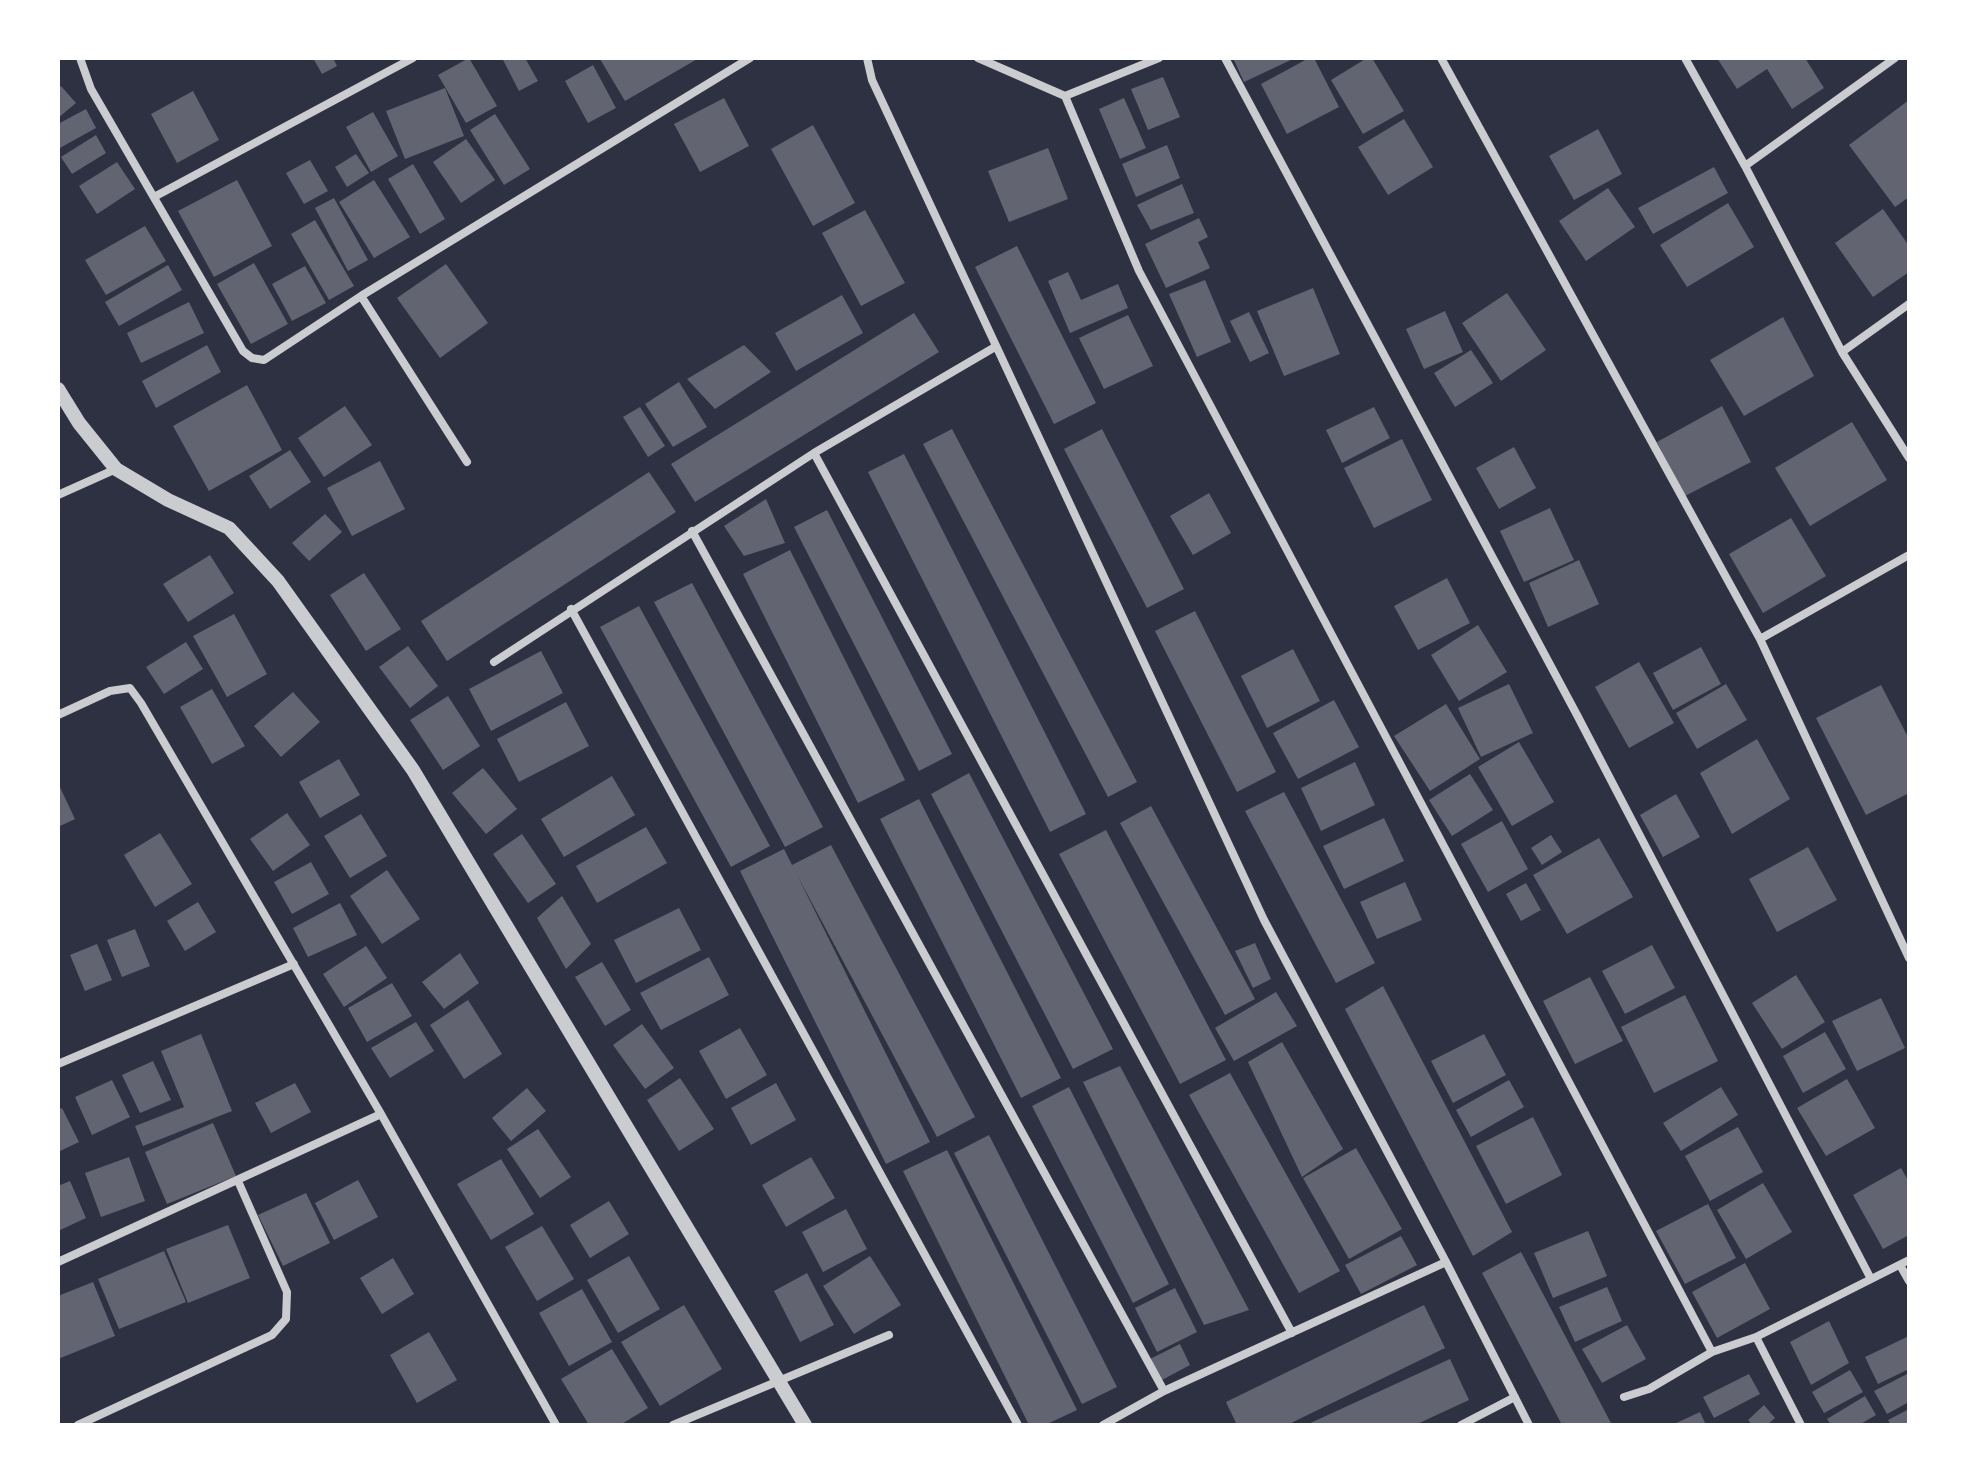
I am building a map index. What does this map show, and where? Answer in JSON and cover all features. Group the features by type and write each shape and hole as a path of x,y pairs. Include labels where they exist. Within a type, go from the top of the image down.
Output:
{"street":[{"path":"80,58 91,89 243,351 252,358 264,360 361,296 750,58"},
{"path":"154,197 413,58"},
{"path":"730,58 734,67"},
{"path":"867,58 872,80 1264,920 1529,1425"},
{"path":"978,58 1065,96 1139,271 1712,1352"},
{"path":"1065,96 1159,58"},
{"path":"1225,58 1577,715 1871,1279"},
{"path":"1441,58 1760,639 1909,958"},
{"path":"1685,58 1842,352 1909,458"},
{"path":"1745,166 1895,58"},
{"path":"361,296 467,462"},
{"path":"1842,352 1909,304"},
{"path":"494,662 814,453 995,347"},
{"path":"58,389 79,423 116,469 168,500 229,528 278,581 413,770 714,1268 805,1425"},
{"path":"814,453 1292,1333"},
{"path":"58,495 116,469"},
{"path":"692,531 1164,1391"},
{"path":"1760,639 1909,555"},
{"path":"571,609 1018,1425"},
{"path":"58,715 110,691 130,688 141,703 381,1114 556,1425"},
{"path":"58,1064 294,964"},
{"path":"58,1262 381,1114"},
{"path":"78,1425 272,1335 286,1319 287,1292 238,1181"},
{"path":"1103,1425 1164,1391 1446,1262"},
{"path":"1624,1397 1649,1389 1712,1352 1756,1337 1905,1262 1909,1281"},
{"path":"673,1425 889,1335"},
{"path":"1756,1337 1801,1425"},
{"path":"1461,1425 1515,1397"}],"building":[{"path":"313,58 333,58 337,66 322,74"},
{"path":"469,58 497,106 466,123 438,75"},
{"path":"502,58 525,58 538,81 519,91"},
{"path":"601,58 699,58 625,101 600,59"},
{"path":"1233,58 1295,58 1244,82"},
{"path":"1314,58 1339,107 1287,134 1261,84"},
{"path":"1372,58 1404,111 1363,134 1331,80"},
{"path":"1717,58 1805,58 1824,88 1792,109 1767,69 1737,89"},
{"path":"593,65 616,108 588,123 565,81"},
{"path":"1163,77 1180,117 1148,130 1131,89"},
{"path":"61,86 76,103 58,118 58,89"},
{"path":"445,88 464,136 405,159 386,111"},
{"path":"193,91 219,140 177,163 151,114"},
{"path":"724,98 749,146 700,172 674,124"},
{"path":"1124,98 1146,148 1120,159 1099,109"},
{"path":"1909,100 1909,197 1895,207 1849,145"},
{"path":"86,109 96,128 58,149 58,124"},
{"path":"373,112 398,156 371,172 346,127"},
{"path":"495,114 530,169 504,185 470,130"},
{"path":"1404,119 1433,167 1388,195 1358,147"},
{"path":"813,125 855,203 813,226 771,149"},
{"path":"1598,129 1622,174 1574,200 1549,156"},
{"path":"96,135 106,153 72,174 61,157"},
{"path":"466,139 495,180 461,203 433,162"},
{"path":"1167,145 1180,178 1136,197 1122,164"},
{"path":"1048,148 1068,199 1009,222 988,171"},
{"path":"356,154 369,173 347,187 335,167"},
{"path":"310,160 328,191 304,204 286,173"},
{"path":"117,162 135,189 97,214 79,186"},
{"path":"413,164 445,219 420,234 388,179"},
{"path":"1714,167 1728,193 1653,234 1638,208"},
{"path":"237,180 272,246 214,277 178,211"},
{"path":"374,180 410,237 374,258 339,202"},
{"path":"1182,184 1194,213 1151,230 1137,205"},
{"path":"1608,188 1635,227 1586,261 1559,221"},
{"path":"334,198 368,260 348,271 315,208"},
{"path":"1728,203 1754,247 1687,287 1660,245"},
{"path":"1883,209 1909,246 1909,272 1873,297 1835,243"},
{"path":"865,210 905,283 861,306 822,233"},
{"path":"1199,218 1208,237 1198,242 1210,268 1166,288 1145,244"},
{"path":"315,220 354,286 329,300 291,234"},
{"path":"145,226 166,261 106,295 85,260"},
{"path":"1017,246 1096,403 1054,424 975,267"},
{"path":"254,263 288,324 251,344 217,284"},
{"path":"446,264 488,323 440,358 397,298"},
{"path":"168,265 182,290 119,326 105,302"},
{"path":"305,266 326,303 292,321 272,284"},
{"path":"1068,272 1081,300 1118,284 1128,308 1070,333 1048,281"},
{"path":"1205,280 1231,342 1197,357 1169,294"},
{"path":"1313,288 1340,354 1284,376 1257,311"},
{"path":"1507,293 1546,350 1501,381 1462,323"},
{"path":"842,295 863,333 796,371 775,333"},
{"path":"189,302 204,333 141,363 127,333"},
{"path":"1445,311 1463,352 1424,369 1406,329"},
{"path":"1249,312 1269,353 1250,362 1230,321"},
{"path":"914,313 939,352 695,502 671,464"},
{"path":"1128,315 1153,366 1104,389 1079,338"},
{"path":"1783,317 1814,376 1744,416 1710,360"},
{"path":"207,345 221,372 156,408 142,381"},
{"path":"744,345 771,372 715,409 687,379"},
{"path":"1471,350 1493,383 1455,407 1434,373"},
{"path":"679,382 707,427 673,447 645,404"},
{"path":"247,385 282,450 209,491 173,426"},
{"path":"345,406 372,445 324,477 298,438"},
{"path":"1722,406 1751,462 1685,496 1657,442"},
{"path":"640,407 665,446 648,457 623,417"},
{"path":"1374,407 1390,438 1342,463 1326,430"},
{"path":"1852,422 1887,480 1810,526 1775,468"},
{"path":"952,429 1137,782 1108,797 923,444"},
{"path":"1102,429 1184,589 1147,608 1064,449"},
{"path":"1402,439 1432,500 1374,528 1344,468"},
{"path":"1514,447 1536,488 1499,509 1476,468"},
{"path":"290,450 311,482 270,509 249,476"},
{"path":"904,454 1086,814 1050,832 868,472"},
{"path":"380,461 405,509 352,536 327,488"},
{"path":"649,472 676,512 447,661 421,621"},
{"path":"1209,493 1231,533 1193,555 1170,516"},
{"path":"766,499 785,543 744,556 724,526"},
{"path":"1550,508 1574,560 1524,582 1500,531"},
{"path":"827,510 952,754 919,771 794,527"},
{"path":"325,514 342,532 309,561 292,543"},
{"path":"1791,518 1826,576 1763,613 1729,554"},
{"path":"790,550 905,780 858,803 743,574"},
{"path":"210,555 234,593 188,622 163,584"},
{"path":"1579,560 1599,604 1548,627 1529,583"},
{"path":"364,573 401,629 366,651 330,595"},
{"path":"1447,578 1470,623 1418,650 1394,606"},
{"path":"692,583 823,827 785,847 654,602"},
{"path":"639,606 770,846 731,867 600,627"},
{"path":"1195,611 1276,772 1237,792 1155,631"},
{"path":"234,614 267,674 227,697 193,636"},
{"path":"1478,625 1507,672 1459,701 1431,655"},
{"path":"186,642 203,669 164,694 146,667"},
{"path":"408,646 438,686 410,708 379,667"},
{"path":"1701,647 1721,684 1673,710 1653,673"},
{"path":"1293,649 1320,701 1267,728 1241,676"},
{"path":"541,651 563,693 491,731 469,689"},
{"path":"1639,662 1674,723 1629,748 1595,687"},
{"path":"1509,684 1533,733 1481,757 1458,708"},
{"path":"1726,684 1747,720 1697,749 1676,713"},
{"path":"1881,685 1909,739 1909,793 1866,815 1816,718"},
{"path":"212,689 245,746 212,764 180,707"},
{"path":"293,692 320,722 281,757 254,726"},
{"path":"448,696 480,746 443,770 410,720"},
{"path":"1334,700 1359,747 1298,779 1273,733"},
{"path":"566,702 589,746 519,782 497,739"},
{"path":"1446,704 1480,759 1430,791 1394,736"},
{"path":"1757,739 1790,799 1732,834 1700,773"},
{"path":"1519,742 1554,802 1512,826 1478,767"},
{"path":"339,759 360,795 320,818 299,782"},
{"path":"1355,762 1375,805 1321,831 1301,788"},
{"path":"483,768 517,809 486,834 452,793"},
{"path":"969,773 1113,1049 1073,1069 931,794"},
{"path":"1470,774 1493,810 1452,836 1429,800"},
{"path":"612,776 635,815 564,857 541,819"},
{"path":"58,783 75,819 58,827"},
{"path":"1284,792 1375,963 1336,983 1245,811"},
{"path":"1676,794 1700,837 1663,857 1640,815"},
{"path":"919,799 1061,1078 1021,1098 880,819"},
{"path":"1151,806 1255,999 1225,1015 1120,823"},
{"path":"287,813 310,845 273,871 250,839"},
{"path":"361,814 387,856 350,878 324,836"},
{"path":"1384,818 1404,861 1344,889 1323,846"},
{"path":"1502,821 1528,869 1488,892 1461,844"},
{"path":"646,827 667,863 597,903 576,866"},
{"path":"1106,830 1226,1060 1180,1084 1059,854"},
{"path":"160,833 192,884 155,907 124,855"},
{"path":"522,834 556,884 528,903 493,854"},
{"path":"1551,835 1562,852 1542,865 1531,848"},
{"path":"1599,838 1633,897 1567,934 1533,875"},
{"path":"831,845 975,1117 937,1137 797,875 930,1142 886,1164 740,871 784,849 792,865"},
{"path":"1808,847 1837,900 1777,932 1749,879"},
{"path":"311,862 329,894 292,914 274,882"},
{"path":"387,870 420,919 382,944 350,896"},
{"path":"1405,882 1422,920 1377,939 1360,902"},
{"path":"1526,883 1541,910 1521,921 1506,894"},
{"path":"562,896 591,944 566,969 537,918"},
{"path":"198,902 216,932 185,951 167,921"},
{"path":"340,903 357,935 308,957 293,928"},
{"path":"679,908 701,950 636,983 614,940"},
{"path":"135,929 150,966 122,977 107,940"},
{"path":"1255,943 1271,979 1253,988 1235,951"},
{"path":"97,944 112,980 85,991 70,955"},
{"path":"1652,945 1675,988 1625,1014 1602,971"},
{"path":"366,946 387,978 344,1007 323,974"},
{"path":"460,953 479,983 444,1009 422,982"},
{"path":"709,957 729,995 661,1030 640,993"},
{"path":"602,962 631,1010 605,1026 575,977"},
{"path":"1796,975 1825,1022 1782,1049 1752,1003"},
{"path":"1590,977 1623,1041 1575,1064 1543,1001"},
{"path":"392,983 412,1016 367,1042 348,1008"},
{"path":"1383,986 1512,1232 1473,1256 1345,1009"},
{"path":"1276,992 1297,1026 1234,1061 1215,1028"},
{"path":"1685,995 1718,1061 1654,1093 1621,1027"},
{"path":"1881,998 1905,1048 1857,1071 1832,1021"},
{"path":"468,1000 502,1054 464,1079 430,1025"},
{"path":"416,1022 434,1051 390,1078 371,1048"},
{"path":"642,1024 674,1068 645,1089 613,1045"},
{"path":"740,1028 767,1075 726,1099 699,1051"},
{"path":"1825,1032 1846,1069 1803,1093 1783,1056"},
{"path":"201,1034 232,1111 143,1146 135,1126 184,1107 161,1051"},
{"path":"1484,1034 1506,1075 1453,1103 1431,1061"},
{"path":"1282,1042 1343,1149 1302,1177 1248,1062"},
{"path":"153,1061 171,1100 140,1113 122,1075"},
{"path":"1120,1066 1249,1310 1204,1325 1083,1082"},
{"path":"1230,1073 1340,1271 1299,1293 1189,1095"},
{"path":"680,1078 714,1129 679,1151 647,1100"},
{"path":"1847,1079 1875,1128 1826,1156 1797,1108"},
{"path":"112,1080 130,1117 92,1135 75,1097"},
{"path":"1509,1080 1524,1107 1471,1137 1456,1110"},
{"path":"295,1083 311,1112 271,1133 255,1103"},
{"path":"776,1083 796,1120 751,1145 731,1108"},
{"path":"1069,1087 1169,1284 1133,1303 1032,1106"},
{"path":"1721,1087 1738,1115 1681,1151 1663,1123"},
{"path":"527,1088 546,1111 511,1141 492,1118"},
{"path":"62,1108 79,1142 58,1152 58,1110"},
{"path":"1533,1117 1562,1175 1506,1204 1476,1146"},
{"path":"213,1123 236,1176 167,1204 145,1152"},
{"path":"1738,1127 1763,1172 1710,1201 1685,1156"},
{"path":"538,1129 571,1177 540,1198 507,1149"},
{"path":"989,1135 1117,1387 1082,1404 954,1153"},
{"path":"1356,1148 1402,1229 1349,1259 1303,1178"},
{"path":"947,1150 1077,1410 1045,1425 1029,1425 903,1171"},
{"path":"129,1157 145,1201 101,1217 85,1173"},
{"path":"811,1157 835,1198 786,1227 762,1185"},
{"path":"501,1159 534,1214 491,1240 457,1184"},
{"path":"1901,1168 1909,1182 1909,1235 1883,1249 1853,1195"},
{"path":"358,1180 378,1217 334,1240 315,1203"},
{"path":"70,1181 86,1218 58,1231 58,1186"},
{"path":"1763,1183 1792,1232 1746,1259 1717,1210"},
{"path":"306,1193 330,1243 283,1266 258,1215"},
{"path":"609,1201 629,1234 590,1258 570,1225"},
{"path":"1708,1204 1736,1258 1685,1284 1656,1231"},
{"path":"846,1209 867,1249 823,1272 802,1232"},
{"path":"228,1225 250,1278 188,1303 166,1249"},
{"path":"542,1226 574,1279 537,1301 505,1247"},
{"path":"1588,1231 1607,1276 1553,1298 1534,1253"},
{"path":"1401,1236 1417,1265 1361,1294 1345,1265"},
{"path":"164,1251 186,1302 119,1329 98,1279"},
{"path":"1521,1252 1612,1425 1562,1425 1482,1273"},
{"path":"629,1256 660,1309 618,1333 587,1280"},
{"path":"870,1256 901,1305 854,1334 823,1286"},
{"path":"393,1258 414,1294 382,1314 360,1278"},
{"path":"1745,1263 1770,1309 1717,1338 1692,1292"},
{"path":"807,1273 834,1325 800,1342 774,1291"},
{"path":"93,1282 115,1336 58,1359 58,1296"},
{"path":"1607,1287 1622,1321 1575,1342 1559,1307"},
{"path":"1175,1288 1197,1332 1157,1352 1135,1308"},
{"path":"582,1289 612,1342 569,1366 539,1313"},
{"path":"684,1305 722,1369 660,1406 621,1342"},
{"path":"1424,1305 1445,1348 1287,1425 1237,1425 1226,1402"},
{"path":"1829,1321 1849,1363 1811,1385 1790,1342"},
{"path":"1627,1325 1646,1359 1602,1383 1582,1349"},
{"path":"429,1332 457,1380 417,1403 390,1355"},
{"path":"1909,1336 1909,1369 1878,1384 1865,1357"},
{"path":"1180,1344 1190,1365 1162,1380 1150,1359"},
{"path":"612,1349 648,1408 620,1425 589,1425 561,1379"},
{"path":"1450,1359 1469,1400 1415,1425 1306,1425"},
{"path":"1850,1370 1863,1392 1824,1413 1812,1392"},
{"path":"1909,1373 1909,1402 1887,1414 1874,1391"},
{"path":"1749,1374 1760,1394 1714,1418 1703,1397"},
{"path":"1865,1396 1876,1415 1859,1425 1831,1425 1827,1419"},
{"path":"1764,1405 1775,1418 1767,1425 1752,1425 1748,1420"},
{"path":"1909,1409 1909,1425 1891,1425 1888,1420"},
{"path":"1700,1412 1706,1425 1672,1425"}]}
